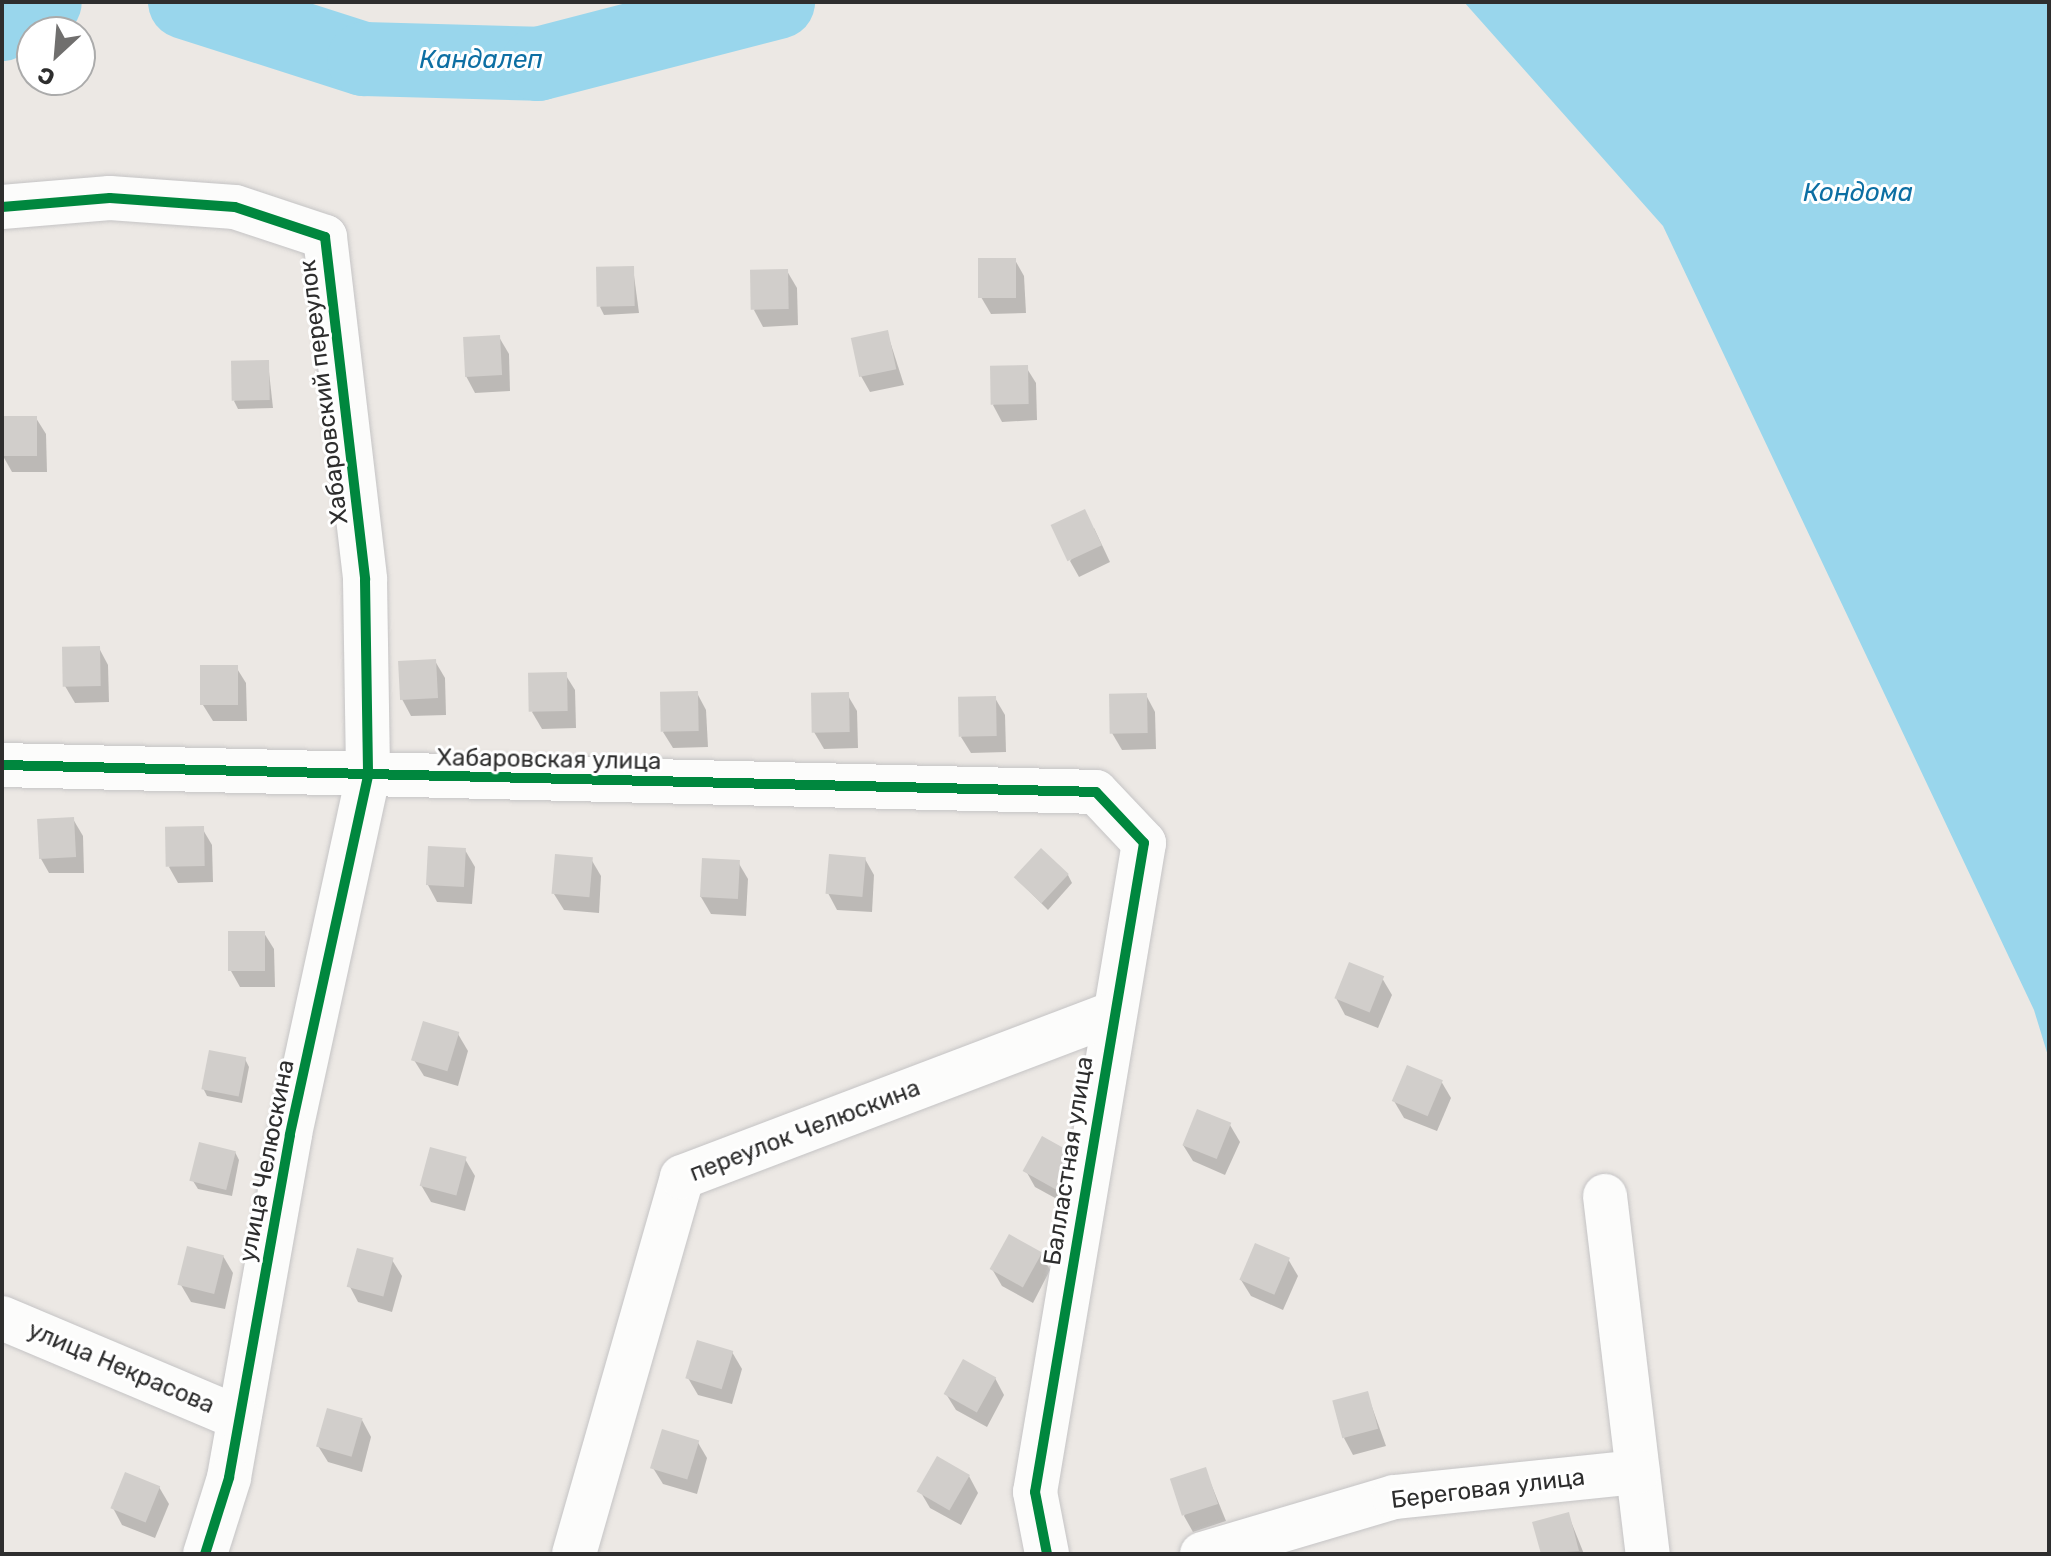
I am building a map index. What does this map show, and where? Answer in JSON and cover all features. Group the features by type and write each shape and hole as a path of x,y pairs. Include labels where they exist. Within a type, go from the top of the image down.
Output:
{"street":[{"name":"Хабаровский переулок","path":"2,207 110,198 235,207 325,237 365,580 368,776"},
{"name":"Хабаровская улица","path":"2,765 1096,792"},
{"name":"улица Челюскина","path":"205,1554 229,1478 290,1135 368,776"},
{"name":"Балластная улица","path":"1047,1554 1035,1492 1113,1013 1144,843 1096,792"},
{"name":"переулок Челюскина","path":"574,1554 682,1177 1113,1013"},
{"path":"1605,1196 1648,1554"},
{"name":"улица Некрасова","path":"2,1318 239,1418"},
{"name":"Береговая улица","path":"1202,1554 1394,1497 1638,1472"}],"water":[{"name":"Кондома","path":"1464,2 2049,2 2049,1059 2034,1010 1663,226"}],"building":[{"path":"978,258 1016,258 1016,298 978,298"},
{"path":"634,266 635,306 597,307 596,267"},
{"path":"788,269 789,309 751,310 750,270"},
{"path":"888,330 896,369 859,377 851,338"},
{"path":"500,335 502,375 465,377 463,337"},
{"path":"269,360 270,400 232,401 231,361"},
{"path":"1028,365 1029,404 991,405 990,366"},
{"path":"2,416 37,416 37,456 2,456"},
{"path":"1085,509 1102,545 1067,561 1051,525"},
{"path":"100,646 101,686 63,687 62,647"},
{"path":"436,659 438,698 400,700 398,661"},
{"path":"200,665 238,665 238,705 200,705"},
{"path":"567,672 568,711 529,712 528,673"},
{"path":"698,691 699,731 661,732 660,692"},
{"path":"849,692 850,732 812,733 811,693"},
{"path":"1147,693 1148,733 1110,734 1109,694"},
{"path":"996,696 997,736 959,737 958,697"},
{"path":"74,817 76,857 39,859 37,819"},
{"path":"204,826 205,866 166,867 165,827"},
{"path":"428,846 466,848 464,887 426,885"},
{"path":"1041,848 1069,874 1042,903 1014,877"},
{"path":"555,854 593,857 589,897 552,894"},
{"path":"829,854 866,857 862,897 826,894"},
{"path":"702,858 740,860 738,899 700,897"},
{"path":"228,931 265,931 265,971 228,971"},
{"path":"1349,962 1384,976 1370,1012 1334,998"},
{"path":"423,1021 459,1032 447,1071 411,1060"},
{"path":"209,1050 246,1057 239,1097 201,1089"},
{"path":"1407,1065 1443,1080 1428,1116 1392,1101"},
{"path":"1197,1109 1231,1123 1217,1159 1182,1145"},
{"path":"1042,1136 1075,1154 1056,1189 1023,1171"},
{"path":"199,1142 236,1151 226,1190 189,1181"},
{"path":"430,1147 467,1157 456,1195 420,1186"},
{"path":"1009,1234 1042,1252 1023,1287 990,1269"},
{"path":"1255,1243 1290,1258 1274,1295 1239,1280"},
{"path":"187,1246 224,1255 214,1294 177,1285"},
{"path":"357,1248 394,1258 383,1296 347,1287"},
{"path":"697,1340 733,1351 722,1389 685,1378"},
{"path":"963,1359 996,1377 977,1412 944,1394"},
{"path":"1368,1391 1378,1429 1342,1438 1332,1401"},
{"path":"327,1408 363,1418 352,1457 316,1446"},
{"path":"662,1429 699,1440 687,1480 650,1468"},
{"path":"937,1456 970,1475 949,1511 916,1492"},
{"path":"1206,1467 1218,1504 1182,1516 1170,1479"},
{"path":"125,1472 160,1486 146,1522 110,1508"},
{"path":"1569,1512 1579,1551 1541,1554 1532,1522"}],"waterway":[{"name":"Кандалеп","path":"2,24 45,2"},
{"name":"Кандалеп","path":"185,2 364,59 538,64 778,2"}],"cycle path":[{"path":"2,207 110,198 235,207 325,237 365,580 368,776 290,1135 229,1478 205,1554"},
{"path":"2,765 1096,792 1144,843 1035,1492 1047,1554"}]}
